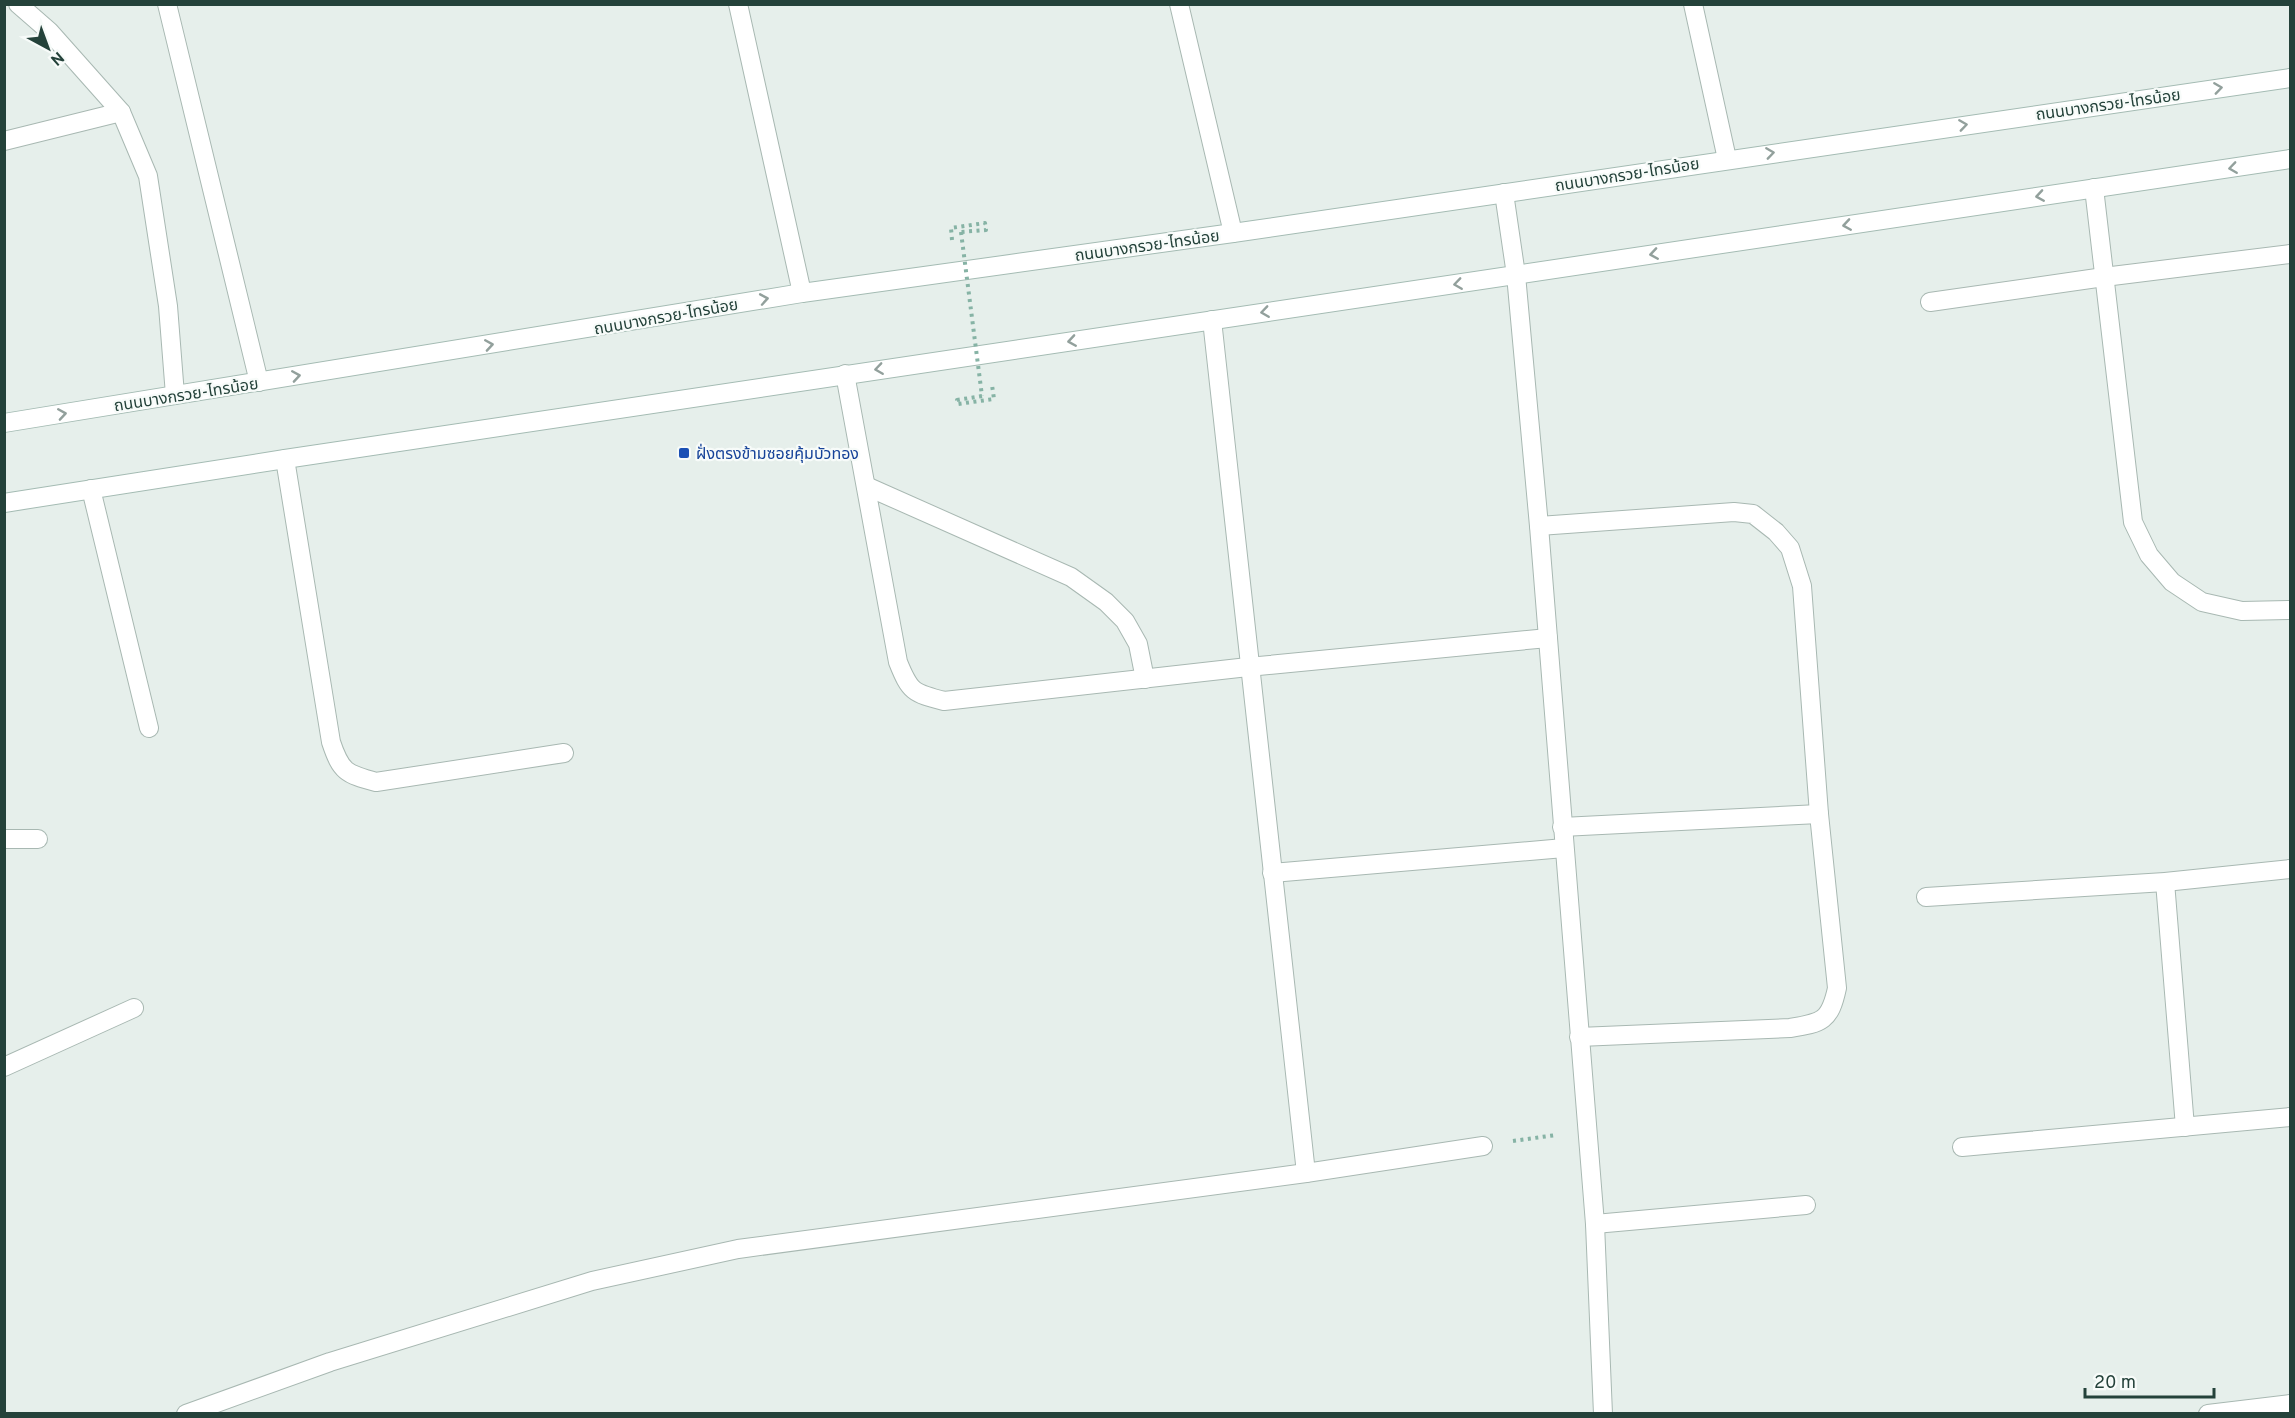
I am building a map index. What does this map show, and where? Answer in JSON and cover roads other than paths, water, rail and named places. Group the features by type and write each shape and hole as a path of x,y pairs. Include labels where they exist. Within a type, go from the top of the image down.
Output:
{"street":[{"path":"18,4 49,31 121,112 148,176 168,306 176,395"},
{"path":"167,4 259,382"},
{"path":"738,4 802,293"},
{"path":"1179,4 1233,233"},
{"path":"1693,4 1727,159"},
{"name":"ถนนบางกรวย-ไทรน้อย","path":"4,423 802,293 1233,233 2290,78"},
{"path":"4,141 121,112"},
{"path":"4,502 2290,159"},
{"path":"2094,188 2133,522 2149,555 2172,582 2202,602 2242,611 2290,610"},
{"path":"1504,193 1515,275 1548,638 1595,1224 1602,1413"},
{"path":"1930,302 2290,254"},
{"path":"1212,320 1248,667 1306,1173"},
{"path":"845,374 898,662 906,681 917,694 944,702 1248,667 1548,638"},
{"path":"285,459 337,762 351,775 376,782 564,753"},
{"path":"866,486 1071,577 1106,602 1125,621 1138,644 1145,678"},
{"path":"91,489 149,728"},
{"path":"1539,526 1734,512 1753,514 1776,532 1790,548 1802,586 1819,814 1837,988 1832,1009 1816,1024 1790,1028 1579,1036"},
{"path":"1562,827 1819,814"},
{"path":"4,839 38,839"},
{"path":"1272,873 1564,848"},
{"path":"1926,897 2165,882 2290,869"},
{"path":"2165,882 2185,1127"},
{"path":"4,1067 134,1008"},
{"path":"1962,1147 2290,1117"},
{"path":"186,1413 330,1362 592,1281 738,1249 1306,1173 1483,1146"},
{"path":"1595,1224 1806,1205"},
{"path":"2208,1413 2290,1404"}],"place":[{"name":"ฝั่งตรงข้ามซอยคุ้มบัวทอง","path":"684,453"}]}
